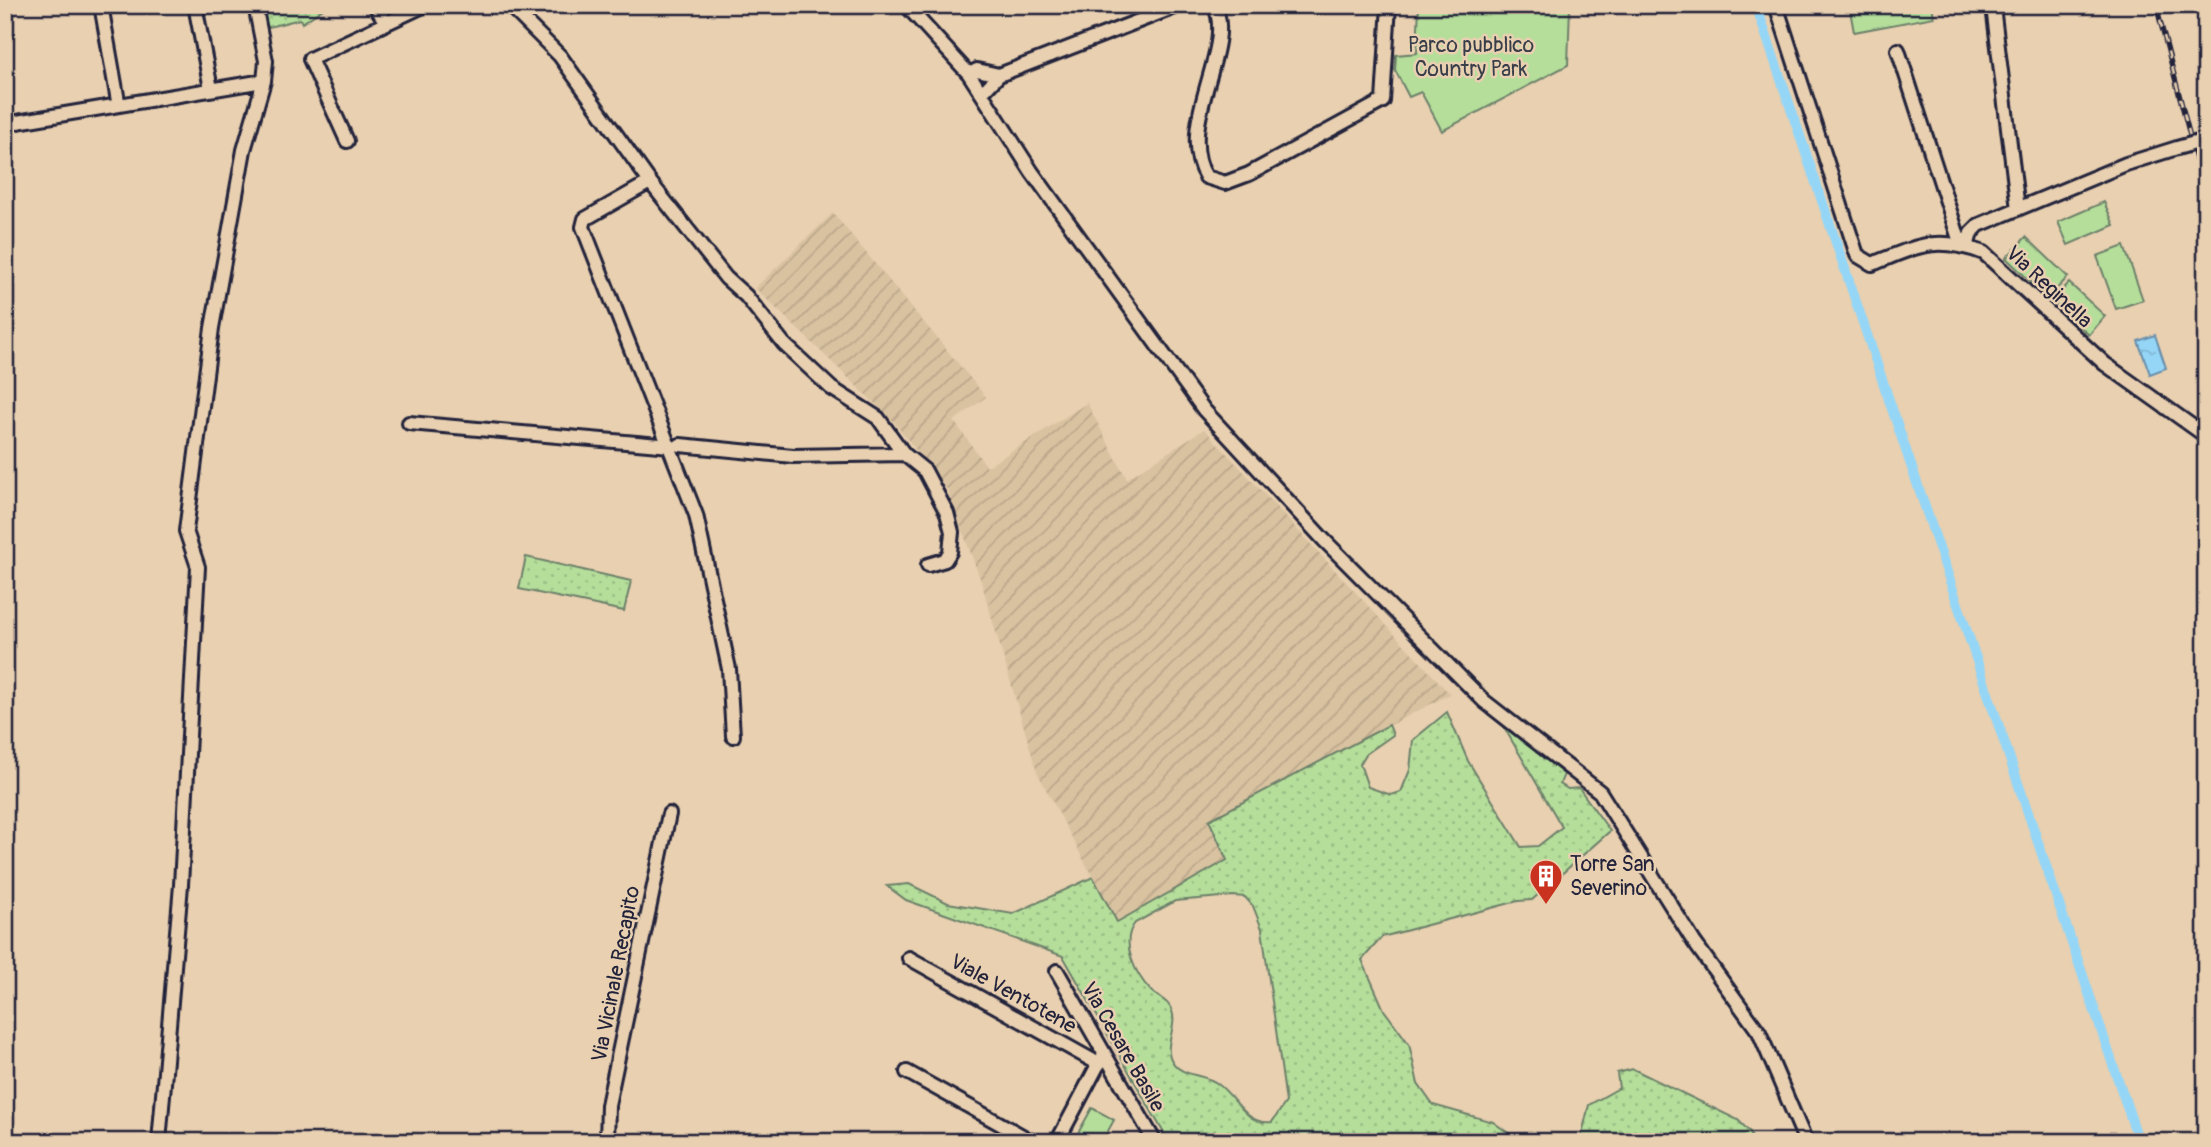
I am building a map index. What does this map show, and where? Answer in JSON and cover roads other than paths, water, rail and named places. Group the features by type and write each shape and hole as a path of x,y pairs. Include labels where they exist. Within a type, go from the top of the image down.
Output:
{"street":[{"path":"101,5 118,101"},
{"path":"195,5 211,89"},
{"path":"159,1142 181,885 198,567 186,531 212,328 244,150 264,81 266,61 255,5"},
{"path":"375,5 386,23"},
{"path":"347,141 310,59 425,5"},
{"path":"509,5 560,56 650,182 726,278 746,296 784,344 831,388 878,418 904,454 925,471 947,513 952,532 950,552 945,560 929,565"},
{"path":"906,5 969,74 1032,172 1204,410 1324,540 1484,701 1600,792 1694,942 1759,1032 1806,1142"},
{"path":"982,93 999,75 1180,5"},
{"path":"1214,5 1218,16 1216,49 1195,145 1198,164 1206,177 1225,183 1249,174 1384,101 1389,5"},
{"name":"Via Reginella","path":"1776,5 1857,256 1872,264 1930,242 1967,247 1984,253 2105,364 2206,436"},
{"path":"1994,15 2018,209"},
{"path":"1898,50 1958,236 1967,247"},
{"path":"969,74 976,70 999,75"},
{"path":"5,124 264,81"},
{"path":"1967,247 1971,233 1979,225 2126,163 2204,141"},
{"path":"650,182 585,219 583,227 676,445 696,515 726,658 733,736"},
{"path":"409,423 793,456 904,454"},
{"name":"Via Vicinale Recapito","path":"607,1142 608,1105 668,814"},
{"name":"Viale Ventotene","path":"909,958 1102,1058"},
{"name":"Via Cesare Basile","path":"1057,971 1102,1058 1155,1142"},
{"path":"1057,1142 1102,1058"},
{"path":"907,1072 1033,1142"}],"water":[{"path":"2155,335 2166,368 2150,374 2138,341"}],"waterway":[{"path":"1756,5 2139,1142"}],"railway":[{"path":"2156,5 2206,198"}],"place":[{"name":"Torre San Severino","path":"1546,906"}],"park label":[{"name":"Parco pubblico Country Park","path":"1471,57"}]}
